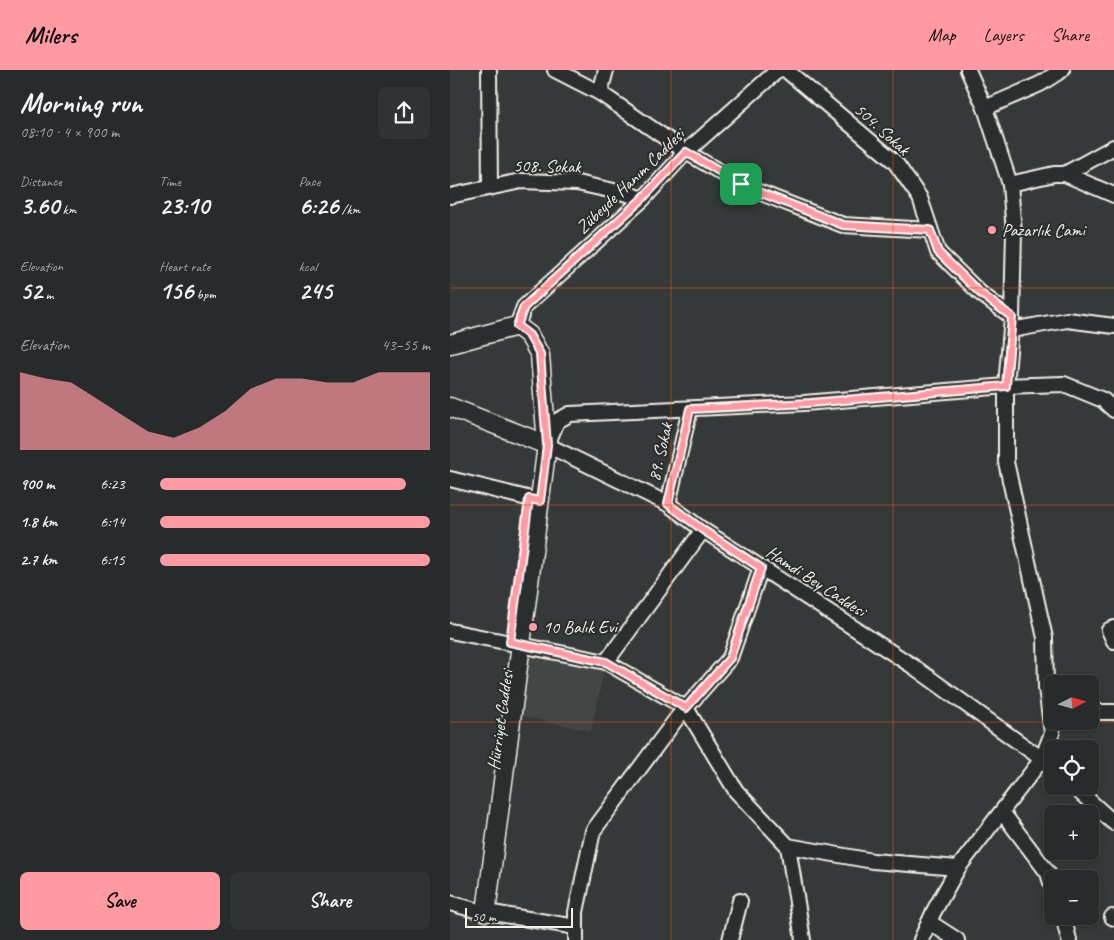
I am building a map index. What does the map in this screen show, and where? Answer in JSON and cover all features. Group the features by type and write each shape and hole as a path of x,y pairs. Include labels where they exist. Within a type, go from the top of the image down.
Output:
{"main road":[{"path":"450,344 517,326"},
{"name":"Hürriyet Caddesi","path":"480,911 542,443 540,354 529,335 517,326"},
{"path":"450,407 542,443"}],"street":[{"path":"489,70 490,188"},
{"path":"555,70 600,93 686,152 746,187 843,225 930,230"},
{"path":"600,93 606,70"},
{"name":"Zübeyde Hanım Caddesi","path":"517,326 524,307 642,199 686,152 778,70"},
{"name":"504. Sokak","path":"786,70 895,162 920,198 938,252 1011,324"},
{"path":"968,70 985,108 1010,184 1014,232 1011,324 1006,386 1006,462 1045,638 1046,675"},
{"path":"985,108 1040,84 1062,70"},
{"path":"1065,174 1114,147"},
{"path":"1010,184 1054,174 1065,174 1114,195"},
{"name":"508. Sokak","path":"450,196 521,181 578,183 642,199"},
{"path":"1011,324 1067,320 1114,326"},
{"path":"542,443 557,421 570,414 810,403 1006,386 1064,384 1109,400 1114,410"},
{"name":"89. Sokak","path":"668,504 690,409"},
{"name":"Hamdi Bey Caddesi","path":"542,443 668,504 703,530 914,667 1044,762"},
{"path":"450,479 534,500"},
{"path":"606,662 703,530"},
{"path":"450,903 576,934 576,912 593,831 677,718 730,658 761,568"},
{"path":"1114,628 1108,630 1114,641"},
{"path":"450,631 606,662 686,708 736,791 788,846 803,940"},
{"path":"1099,712 1114,712"},
{"path":"921,940 958,868 1002,812 1044,767"},
{"path":"1083,795 1114,823"},
{"path":"1002,812 1046,870"},
{"path":"788,846 873,861 958,868"},
{"path":"730,940 740,901"},
{"path":"929,922 957,940"},
{"path":"1065,925 1069,940"}],"shaded area":[{"path":"521,644 606,662 591,731 512,714"}],"place":[{"name":"Pazarlık Cami","path":"992,230"},
{"name":"10 Balık Evi","path":"533,627"}],"route":[{"path":"686,152 741,184 843,225 930,230 938,252 980,293 1012,317 1006,386 810,403 690,409 668,504 703,530 761,568 730,658 686,708 606,662 510,642 529,499 540,501 547,445 540,354 529,335 517,326 524,307 642,199 686,152"}]}
